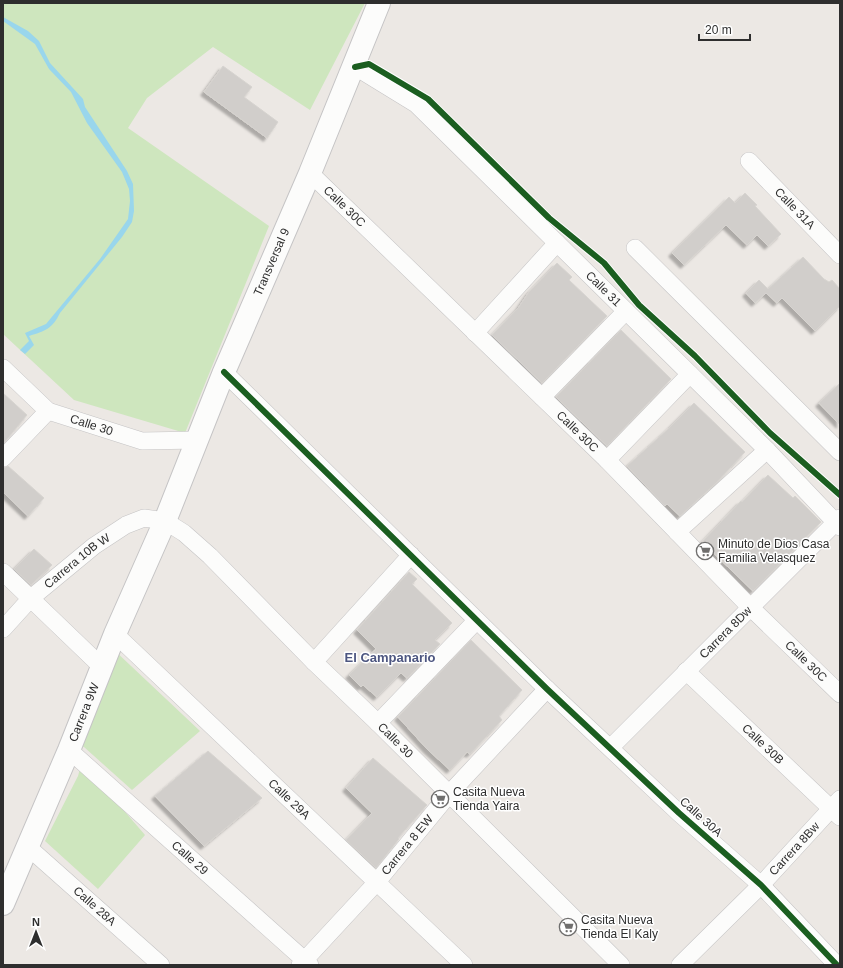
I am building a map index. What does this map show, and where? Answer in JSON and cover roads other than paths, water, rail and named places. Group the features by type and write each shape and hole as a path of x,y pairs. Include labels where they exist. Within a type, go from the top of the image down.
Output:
{"main road":[{"name":"Transversal 9","path":"165,521 224,372 310,173 379,3"},
{"name":"Carrera 9W","path":"5,890 28,847 103,668 115,634 165,521"}],"street":[{"name":"Calle 31","path":"354,66 416,104 767,450 838,523"},
{"name":"Calle 31A","path":"749,162 840,256"},
{"name":"Calle 30C","path":"310,173 607,460 750,607 840,694"},
{"path":"475,333 557,243"},
{"path":"636,248 840,452"},
{"path":"542,397 626,311"},
{"name":"Calle 30","path":"3,368 48,411 142,441 198,440"},
{"name":"Calle 30A","path":"224,372 547,689 611,747 679,813 761,885 837,965"},
{"path":"607,460 690,374"},
{"path":"3,458 48,411"},
{"path":"677,532 767,450"},
{"name":"Carrera 10B W","path":"3,628 31,598 94,546 126,524 144,518 165,521"},
{"name":"Calle 30","path":"165,521 184,533 210,556 314,662 378,723 621,965"},
{"name":"Carrera 8Dw","path":"611,747 750,607 838,523"},
{"path":"314,662 411,555"},
{"path":"3,572 103,668"},
{"path":"378,723 476,621"},
{"name":"Calle 29A","path":"115,634 464,965"},
{"name":"Calle 30B","path":"686,671 837,809"},
{"name":"Carrera 8 EW","path":"305,963 376,883 449,794 547,689"},
{"name":"Calle 29","path":"69,750 305,963"},
{"name":"Carrera 8Bw","path":"680,965 837,809"},
{"name":"Calle 28A","path":"28,847 161,965"}],"water":[{"path":"3,17 28,31 39,41 50,63 83,99 85,107 127,171 133,184 134,211 132,222 122,237 60,313 54,323 48,329 29,336 34,345 25,354 20,350 29,341 25,333 46,324 100,259 128,219 130,201 129,189 122,172 87,123 71,92 49,69 35,44 3,21"}],"place":[{"name":"Minuto de Dios Casa Familia Velasquez","path":"705,551"},
{"name":"Casita Nueva Tienda Yaira","path":"440,799"},
{"name":"Casita Nueva Tienda El Kaly","path":"568,927"}],"district":[{"name":"El Campanario","path":"390,657"}]}
